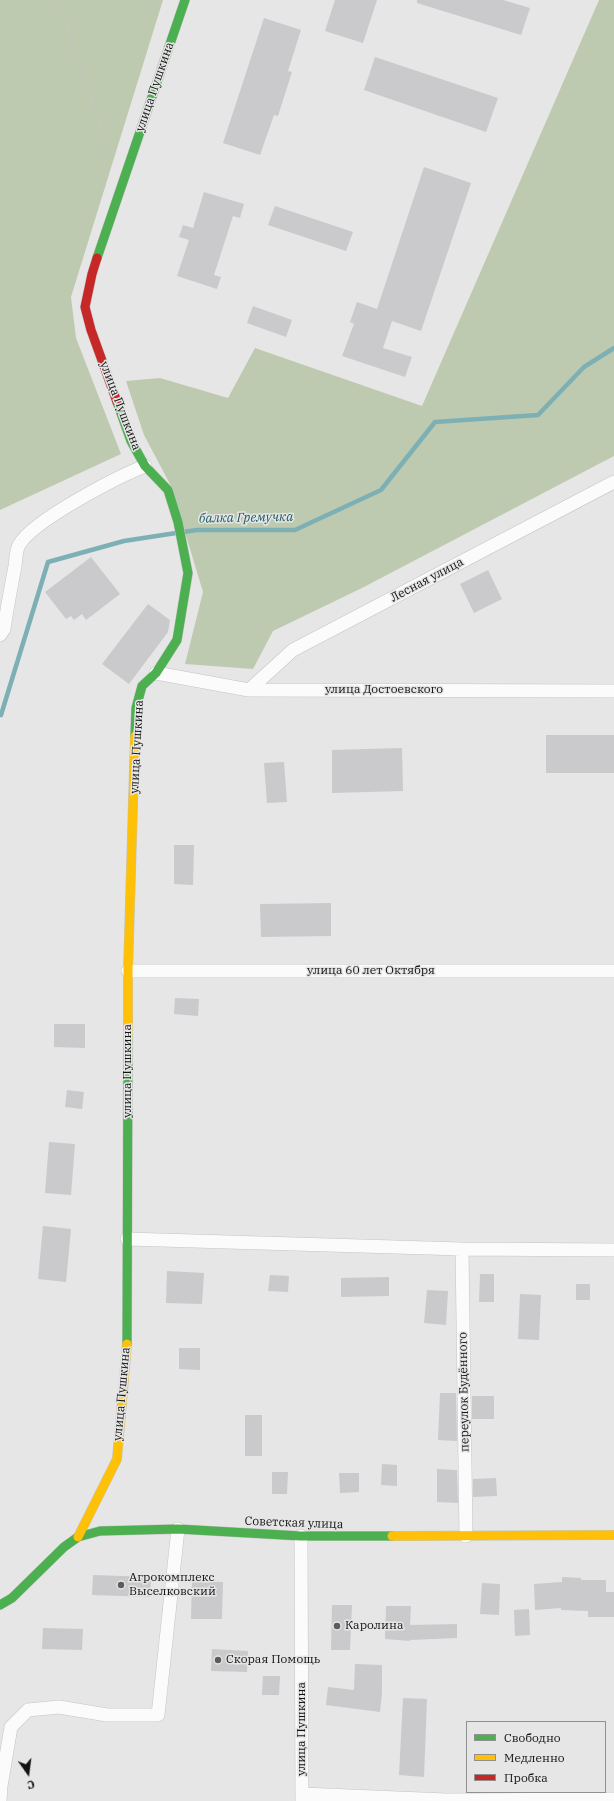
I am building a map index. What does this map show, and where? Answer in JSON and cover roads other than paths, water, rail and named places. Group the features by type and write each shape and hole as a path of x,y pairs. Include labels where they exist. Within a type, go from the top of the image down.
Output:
{"street":[{"name":"улица Пушкина","path":"78,1538 117,1459 127,1342 128,971 136,708 142,686 156,673 177,640 188,573 178,522 168,490 145,466 131,440 91,330 86,307 92,274 185,0"},
{"path":"0,635 4,629 18,546 27,534 36,526 86,496 130,472 145,466"},
{"name":"Лесная улица","path":"249,690 293,650 614,482"},
{"name":"улица Достоевского","path":"156,673 249,690 614,691"},
{"name":"улица 60 лет Октября","path":"128,971 614,971"},
{"path":"127,1239 462,1248 614,1250"},
{"name":"переулок Будённого","path":"462,1248 466,1536"},
{"path":"0,1801 11,1727 28,1710 59,1707 107,1715 158,1715 178,1529"},
{"name":"Советская улица","path":"0,1605 12,1598 64,1547 78,1538 100,1532 178,1529 300,1536 614,1535"},
{"name":"улица Пушкина","path":"300,1536 302,1798"},
{"path":"302,1798 446,1800 614,1799"}],"waterway":[{"name":"балка Гремучка","path":"183,532 197,530 295,530 381,490 435,422 538,415 584,367 614,348"},
{"name":"балка Гремучка","path":"1,715 48,562 124,541 176,533"}],"place":[{"name":"Агрокомплекс Выселковский","path":"121,1585"},
{"name":"Каролина","path":"337,1626"},
{"name":"Скорая Помощь","path":"218,1660"}]}
